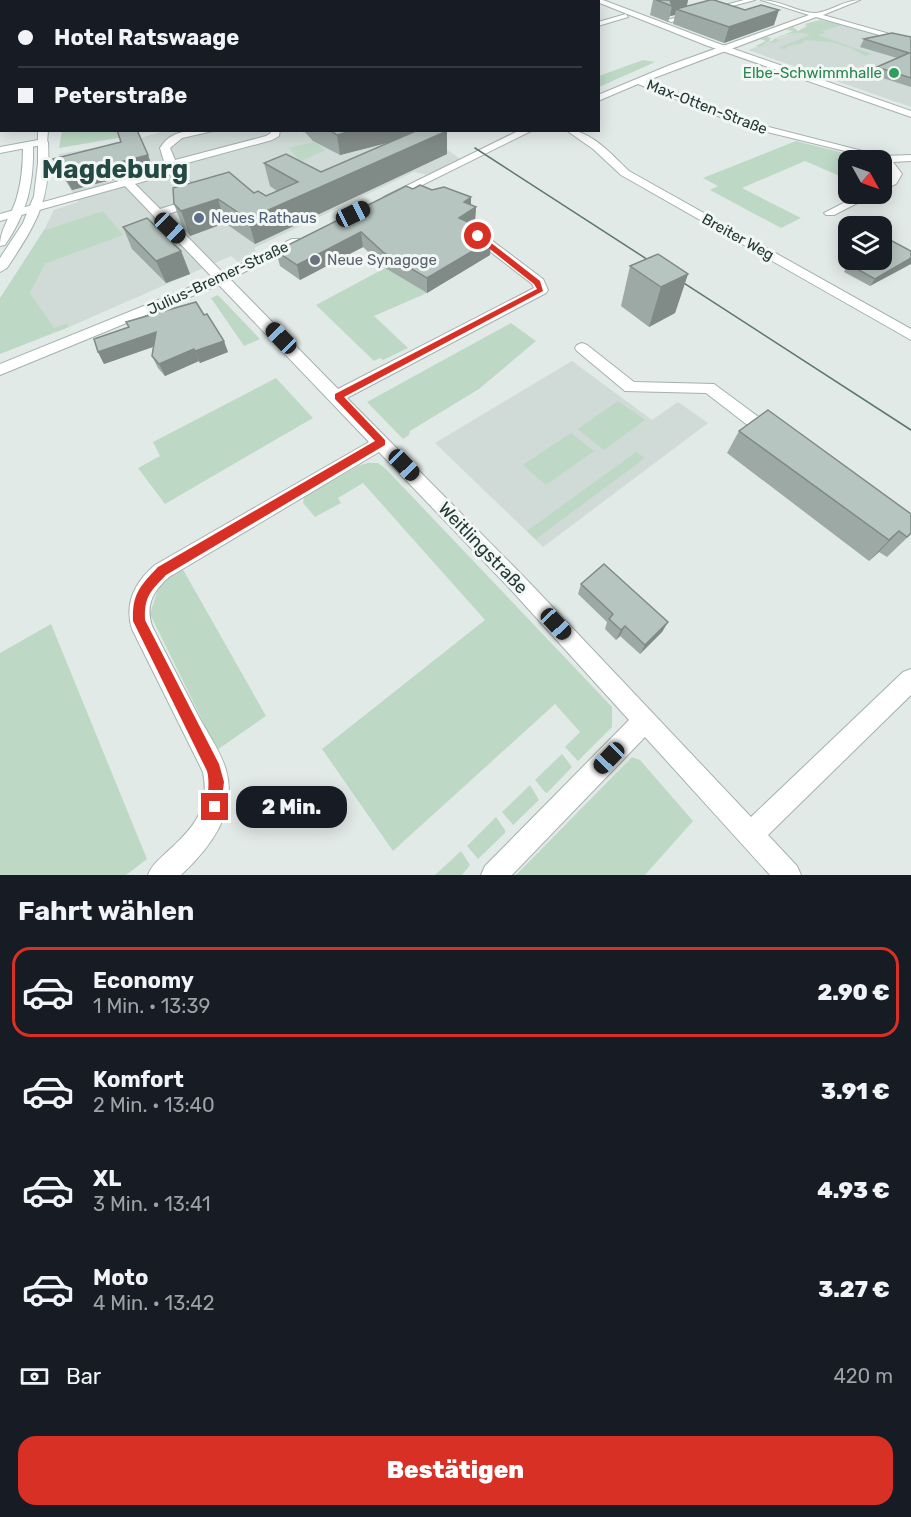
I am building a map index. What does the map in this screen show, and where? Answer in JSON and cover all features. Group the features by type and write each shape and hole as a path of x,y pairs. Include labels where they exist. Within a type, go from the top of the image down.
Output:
{"street":[{"path":"671,20 753,0"},
{"path":"764,0 911,42"},
{"path":"600,97 637,81 857,0"},
{"path":"600,2 721,50 911,114"},
{"path":"682,6 701,13"},
{"path":"600,7 911,121"},
{"path":"600,23 626,16"},
{"name":"Max-Otten-Straße","path":"637,81 751,126 846,150"},
{"path":"157,214 203,199 171,167 165,149 168,141 203,132"},
{"path":"0,218 128,183 171,167 269,138 276,134 276,132"},
{"path":"377,203 525,132"},
{"name":"Breiter Weg","path":"573,132 597,147 625,173 911,335"},
{"path":"0,150 27,139 43,136 45,174 38,207 0,268"},
{"path":"0,242 18,214 28,183 27,139"},
{"name":"Max-Otten-Straße","path":"892,159 911,158"},
{"path":"892,166 897,174 892,182"},
{"name":"Weitlingstraße","path":"128,183 382,442 646,720 788,875"},
{"path":"830,213 848,204"},
{"path":"338,396 541,290 538,282 478,236"},
{"name":"Julius-Bremer-Straße","path":"0,370 222,279 307,237"},
{"path":"582,348 630,387 709,388 782,442"},
{"path":"161,875 191,848 208,826 217,800 217,782 214,769 142,628 138,606 143,592 162,571 382,442"},
{"path":"751,834 911,680"},
{"path":"494,875 646,720"}],"shaded area":[{"path":"826,21 911,44 911,107 748,50"},
{"path":"161,132 300,132 301,134 300,132 424,132 460,159 428,175 414,172 254,248 257,253 238,262 231,256 69,327 67,323 54,329 30,293 45,264 124,235 103,211 44,230 54,210 78,202 60,171 59,154 140,140 142,142 141,138"},
{"path":"572,361 652,420 678,402 708,423 543,547 435,443"}],"green space":[{"path":"820,20 842,25 822,31 825,33 818,35 872,54 865,56 851,48 831,42 806,40 803,41 804,43 787,46 786,49 778,48 810,35 801,33 789,34 776,39 779,41 756,46 766,41 760,39 771,38 769,42 793,31 787,30 793,27 798,31 807,26 805,24"},
{"path":"643,60 655,62 600,87 600,76"},
{"path":"62,132 127,132 129,136 59,148"},
{"path":"796,141 838,152 838,175 805,161 742,188 801,218 781,228 710,190 718,186 703,178"},
{"path":"314,142 325,150 300,162 289,148"},
{"path":"103,211 124,235 45,264 30,293 54,328 67,323 69,327 0,354 0,298 44,230"},
{"path":"385,268 427,293 374,316 408,348 383,360 380,358 374,361 316,305"},
{"path":"218,295 260,339 244,346 211,298"},
{"path":"511,323 536,341 479,389 410,431 409,435 403,439 367,402"},
{"path":"276,378 313,418 165,504 138,468 160,456 153,442"},
{"path":"618,401 645,420 604,450 578,429"},
{"path":"571,433 594,451 546,485 523,465"},
{"path":"636,452 645,458 536,539 527,531"},
{"path":"378,463 385,468 612,707 612,727 578,761 565,747 580,732 555,704 393,851 322,749 485,620 363,483 338,498 341,503 315,517 303,503 304,498 309,494 360,465"},
{"path":"181,566 266,716 217,750 150,614 158,589"},
{"path":"51,624 147,859 126,875 0,875 0,653"},
{"path":"562,754 572,767 547,793 535,780"},
{"path":"632,757 640,760 693,821 645,875 516,875"},
{"path":"530,785 539,800 513,825 502,812"},
{"path":"496,817 505,833 478,859 467,846"},
{"path":"461,851 470,865 462,875 435,875"}],"building":[{"path":"656,0 670,0 672,6"},
{"path":"710,0 745,10 761,5 779,10 729,27 676,9"},
{"path":"892,33 911,37 911,78 877,67 909,53 864,39"},
{"path":"118,132 138,132 148,155 65,176 53,159 121,142"},
{"path":"413,132 445,132 248,219 218,199 181,211 174,204 173,188 229,172 254,193 258,191 266,196 298,182 264,163 286,154 321,172"},
{"path":"420,185 432,190 444,187 471,197 464,202 476,207 459,218 472,224 491,240 427,278 384,253 361,232 297,265 276,251 406,186 413,189"},
{"path":"147,218 181,251 156,261 123,227"},
{"path":"892,241 911,251 911,258 892,269"},
{"path":"658,254 688,274 661,287 630,266"},
{"path":"859,270 890,270 875,279"},
{"path":"196,302 204,315 207,314 224,341 195,351 194,349 159,364 152,356 156,332 98,352 94,339 129,327 126,322"},
{"path":"768,410 911,514 911,533 907,537 899,531 889,540 739,431"},
{"path":"604,564 668,622 645,645 625,626 621,630 609,619 613,614 581,584"}],"tram line":[{"path":"475,148 911,430"}],"place":[{"name":"Elbe-Schwimmhalle","path":"894,73"},
{"name":"Neues Rathaus","path":"199,218"},
{"name":"Neue Synagoge","path":"315,260"}],"district":[{"name":"Magdeburg","path":"115,169"}],"route":[{"path":"215,807 217,782 214,769 142,628 138,612 140,598 155,576 162,571 382,442 338,396 541,290 538,282 478,236"}]}
